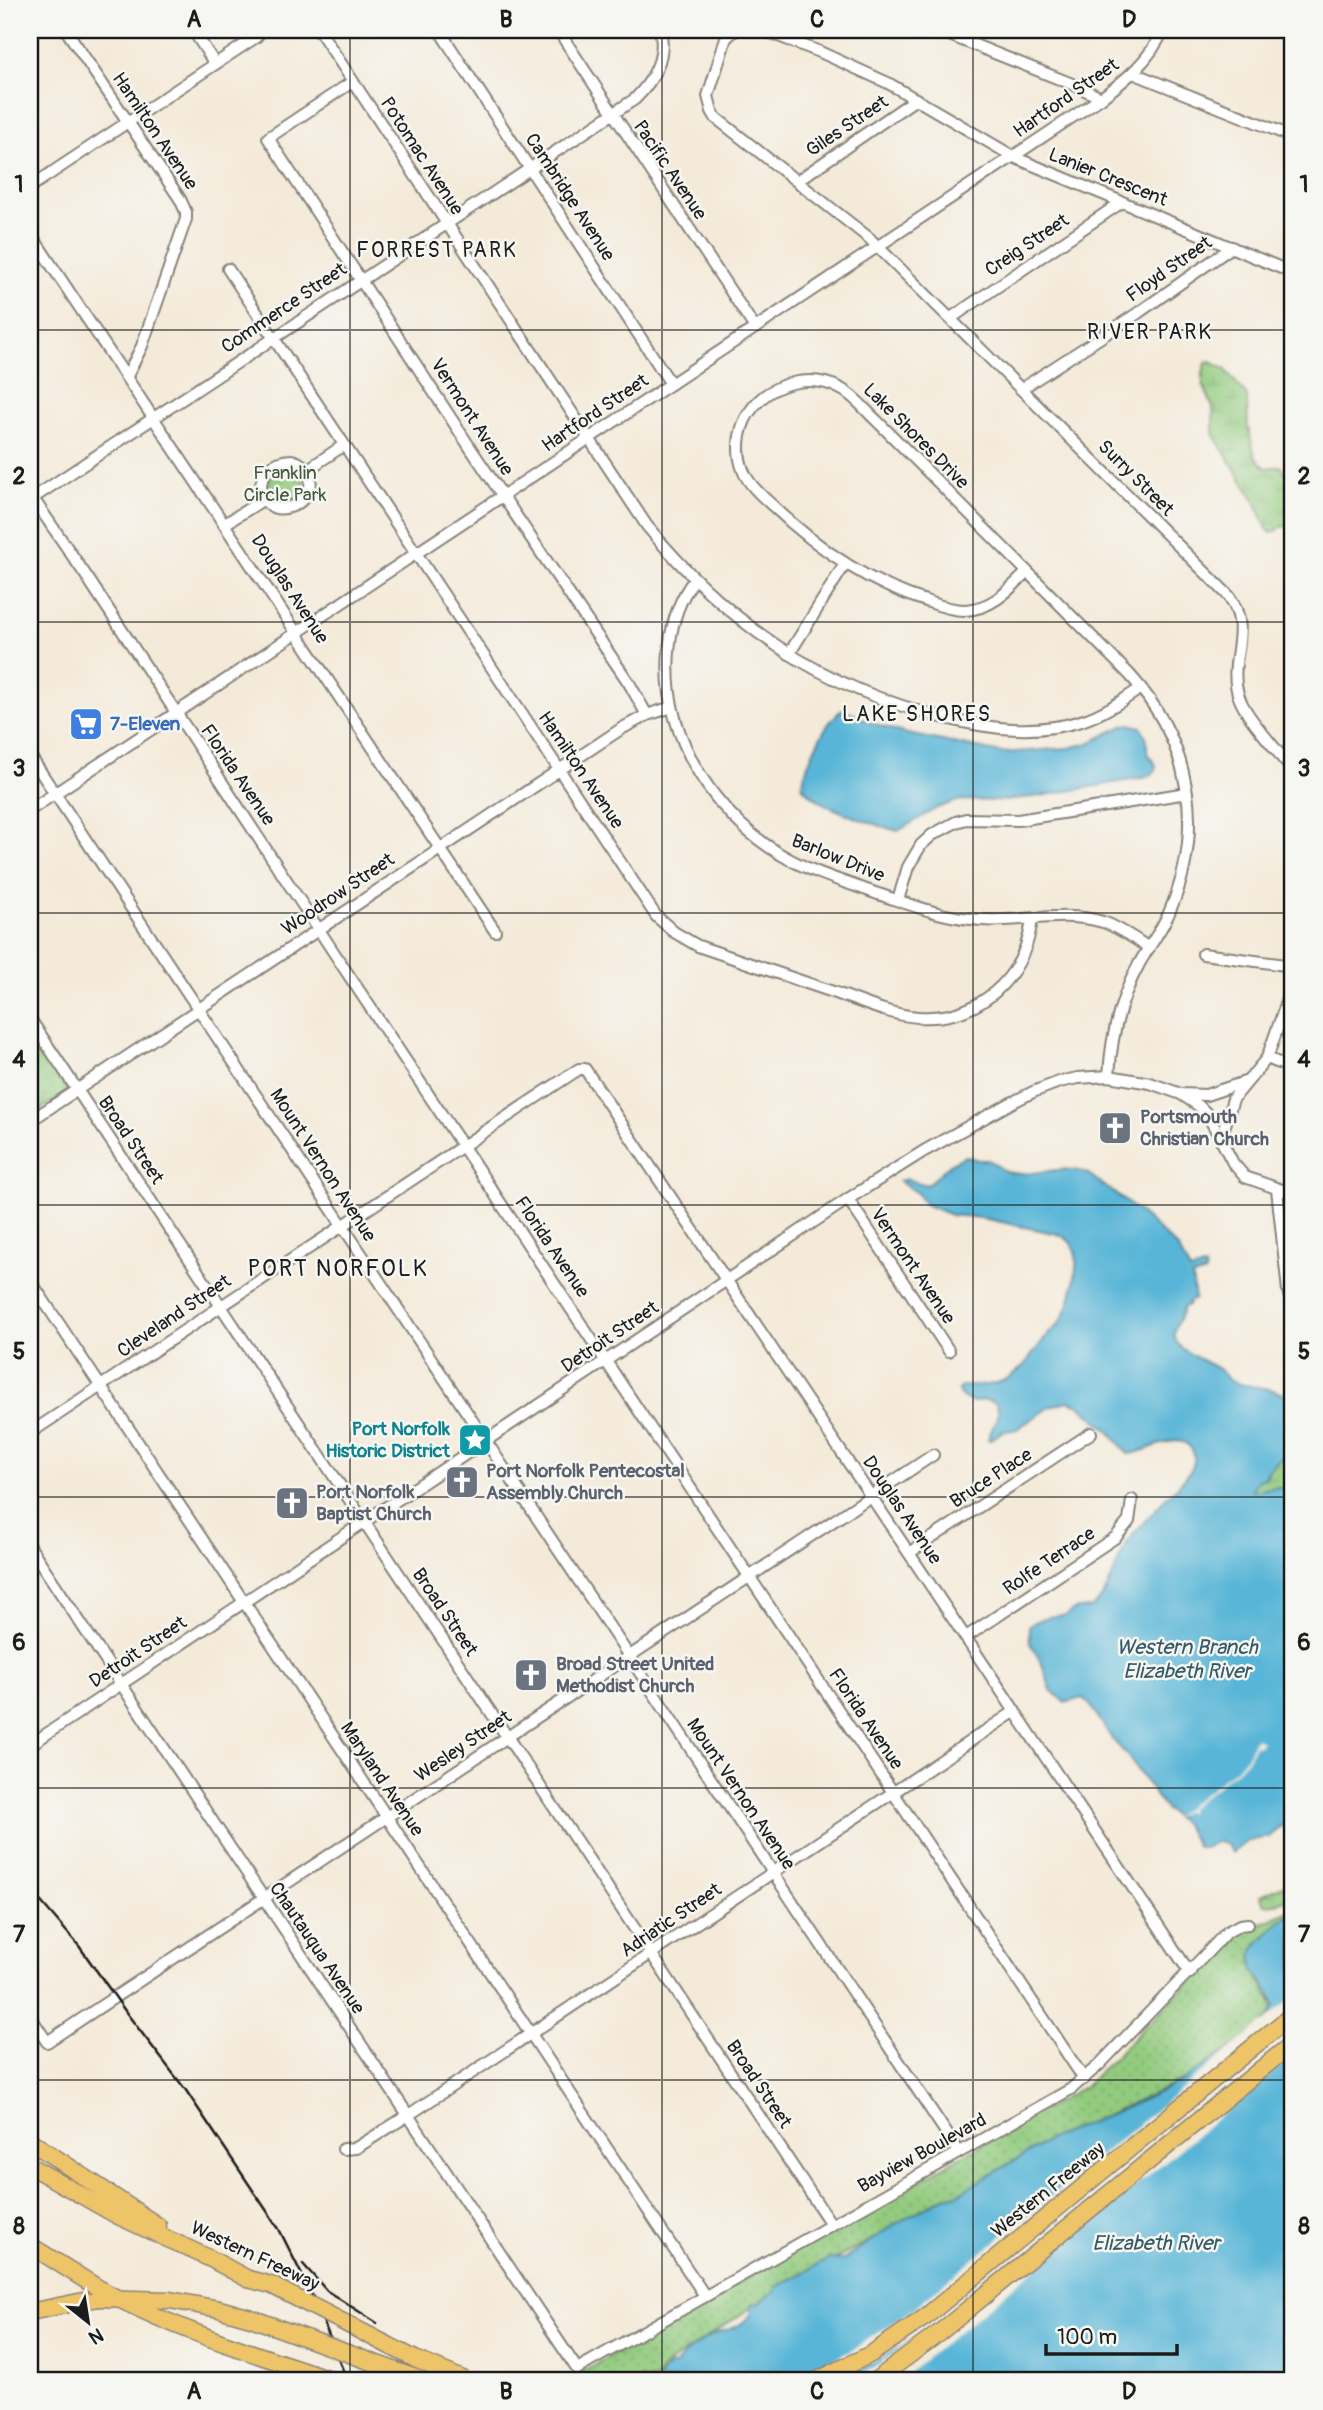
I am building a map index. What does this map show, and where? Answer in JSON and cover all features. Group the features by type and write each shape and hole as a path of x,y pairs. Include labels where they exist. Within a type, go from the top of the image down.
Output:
{"highway":[{"name":"Western Freeway","path":"820,2380 871,2354 918,2323 1293,2014"},
{"path":"876,2380 939,2333 1293,2043"},
{"path":"30,2141 211,2259"},
{"name":"Western Freeway","path":"30,2166 118,2216 248,2279 271,2285 415,2359 465,2380"},
{"path":"30,2245 101,2289 149,2312 244,2350 332,2380"},
{"path":"30,2312 98,2298"},
{"path":"30,2305 98,2298 170,2300 219,2309 251,2318 421,2380"}],"street":[{"name":"Hamilton Avenue","path":"66,30 180,199 186,212 186,219 147,331 127,376"},
{"path":"193,30 215,64"},
{"path":"30,187 256,37 262,30"},
{"name":"Potomac Avenue","path":"319,30 647,526 694,580 740,620 822,673 879,699 950,719 995,728 1040,728 1081,721 1116,705 1141,688"},
{"name":"Cambridge Avenue","path":"439,30 671,384"},
{"name":"Pacific Avenue","path":"558,30 754,328"},
{"name":"Commerce Street","path":"31,497 635,99 650,81 661,55 663,45 660,30"},
{"path":"735,30 726,38 708,96 716,118 877,246"},
{"name":"Lanier Crescent","path":"763,30 854,67 916,99 1013,156 1293,273"},
{"path":"937,30 1101,98"},
{"name":"Hartford Street","path":"30,810 1101,98 1133,73 1151,52 1163,30"},
{"path":"1133,73 1293,138"},
{"name":"Vermont Avenue","path":"352,82 268,138 629,683 647,715"},
{"name":"Giles Street","path":"797,181 916,99"},
{"name":"Creig Street","path":"951,318 1122,202"},
{"name":"Douglas Avenue","path":"30,233 495,931"},
{"name":"Surry Street","path":"877,246 1229,596 1239,614 1241,626 1235,671 1239,697 1293,772"},
{"name":"Floyd Street","path":"1021,389 1138,313 1232,247"},
{"name":"Hamilton Avenue","path":"228,269 656,916 674,932 698,946 867,1004 921,1017 955,1013 980,1002 1003,984 1021,961 1032,919"},
{"name":"Lake Shores Drive","path":"1027,572 1001,597 965,610 913,598 870,578 816,544 748,480 740,462 739,439 747,416 770,392 792,383 816,381 830,384 851,395 1027,572 1141,688 1168,729 1175,745 1187,793 1189,829 1184,874 1168,915 1138,966 1120,1009 1113,1031 1109,1076"},
{"path":"307,470 344,445"},
{"path":"292,460 303,465 310,475 310,487 298,503 279,508 264,499 261,481 273,465 292,460"},
{"name":"Florida Avenue","path":"31,497 88,577 462,1146 1084,2079"},
{"path":"225,524 264,499"},
{"path":"789,654 845,564"},
{"name":"Barlow Drive","path":"694,580 679,604 671,630 672,707 694,766 720,802 748,831 781,855 807,868 937,913 991,921 1064,916 1090,919 1114,927 1149,948"},
{"name":"Woodrow Street","path":"30,1121 621,729 647,715 672,707"},
{"path":"1283,759 1293,747"},
{"name":"Mount Vernon Avenue","path":"30,756 959,2152"},
{"path":"898,900 908,867 921,845 932,835 956,822 966,819 1018,820 1187,793"},
{"path":"1203,954 1293,966 1285,1007 1267,1058 1233,1099 1221,1138"},
{"name":"Broad Street","path":"30,1019 831,2224"},
{"path":"1267,1058 1293,1069"},
{"name":"Douglas Avenue","path":"583,1068 589,1071 1190,1973"},
{"name":"Cleveland Street","path":"30,1433 583,1068"},
{"name":"Detroit Street","path":"30,1745 848,1199 1032,1091 1078,1078 1109,1076 1150,1083 1181,1094 1206,1095 1245,1082"},
{"path":"1181,1094 1208,1115 1233,1163 1245,1177 1293,1194"},
{"path":"1277,1189 1288,1291 1293,1307"},
{"name":"Vermont Avenue","path":"848,1199 949,1352"},
{"name":"Maryland Avenue","path":"30,1280 705,2296"},
{"name":"Bruce Place","path":"909,1553 1091,1433"},
{"name":"Wesley Street","path":"30,2016 47,2042 933,1455"},
{"name":"Rolfe Terrace","path":"966,1637 1116,1537 1129,1521 1132,1500"},
{"name":"Chautauqua Avenue","path":"30,1547 577,2369"},
{"name":"Adriatic Street","path":"343,2149 356,2148 407,2116 1014,1712"},
{"name":"Bayview Boulevard","path":"577,2369 1071,2089 1190,1973 1227,1932 1248,1924"}],"green space":[{"path":"1211,362 1225,369 1247,396 1248,427 1255,457 1266,468 1281,466 1293,482 1293,527 1285,526 1271,533 1267,529 1255,501 1213,434 1213,408 1203,384 1206,363"},
{"name":"Franklin Circle Park","path":"285,465 299,470 304,484 299,498 285,503 271,498 266,484 271,470"},
{"path":"30,1032 66,1088 65,1093 30,1117"},
{"path":"1293,1447 1293,1517 1220,1485"},
{"path":"1293,1881 1293,1898 1270,1905 1263,1903 1261,1896"},
{"path":"1293,1909 1288,1928 1265,1959 1258,1978 1271,1999 1273,2011 1256,2032 1223,2057 1188,2078 1080,2128 813,2271 749,2309 665,2366 656,2380 568,2380 1085,2086 1245,1928"}],"water":[{"path":"843,709 869,722 903,733 1002,753 1069,748 1089,743 1130,724 1141,727 1147,739 1147,753 1156,765 1155,771 1147,777 1041,796 997,801 960,800 937,808 898,831 833,808 802,786 817,744 829,723"},
{"name":"Western Branch Elizabeth River","path":"965,1156 988,1160 1012,1173 1071,1170 1090,1175 1138,1211 1178,1248 1190,1271 1205,1267 1206,1273 1192,1277 1195,1299 1184,1307 1174,1334 1177,1343 1188,1353 1221,1371 1231,1381 1280,1392 1293,1401 1293,1463 1281,1458 1265,1478 1257,1481 1251,1491 1278,1487 1293,1490 1293,1816 1269,1837 1247,1841 1232,1853 1227,1845 1218,1841 1204,1848 1197,1847 1185,1825 1165,1809 1126,1754 1112,1739 1089,1703 1082,1698 1065,1703 1051,1690 1042,1664 1030,1643 1029,1626 1033,1623 1055,1616 1065,1616 1076,1609 1095,1605 1109,1584 1127,1543 1186,1476 1194,1461 1194,1454 1189,1446 1176,1441 1128,1454 1109,1431 1079,1405 1068,1401 1051,1406 1017,1429 988,1439 999,1413 996,1403 985,1400 972,1402 961,1397 958,1390 962,1386 999,1382 1016,1373 1025,1364 1064,1315 1073,1286 1076,1255 1071,1243 1058,1234 982,1218 951,1215 924,1204 917,1193 899,1181 906,1179 927,1185 951,1163"},
{"name":"Elizabeth River","path":"1293,1913 1293,2380 658,2380 668,2366 675,2365 700,2343 742,2323 752,2313 750,2308 753,2304 760,2303 775,2292 776,2287 829,2259 843,2260 895,2224 944,2197 958,2194 1056,2136 1181,2082 1257,2030 1271,2015 1275,2006 1270,1993 1254,1971 1254,1948 1273,1927"}],"pier":[{"path":"1256,1738 1262,1741 1259,1746 1255,1745 1247,1760 1237,1770 1188,1809 1187,1813 1185,1811 1171,1819 1234,1770 1245,1759"},
{"path":"1293,1998 1293,2056 900,2380 854,2380 911,2341 937,2318 910,2340 843,2380 786,2380 851,2351 909,2312"}],"railway":[{"path":"30,1889 79,1946 185,2089 279,2229 314,2299 347,2380"},
{"path":"303,2264 327,2291 377,2323"}],"place":[{"name":"7-Eleven","path":"86,724"},
{"name":"Portsmouth Christian Church","path":"1115,1128"},
{"name":"Port Norfolk Historic District","path":"475,1440"},
{"name":"Port Norfolk Pentecostal Assembly Church","path":"462,1482"},
{"name":"Port Norfolk Baptist Church","path":"292,1503"},
{"name":"Broad Street United Methodist Church","path":"531,1675"}],"district":[{"name":"FORREST PARK","path":"437,250"},
{"name":"RIVER PARK","path":"1150,332"},
{"name":"LAKE SHORES","path":"917,714"},
{"name":"PORT NORFOLK","path":"338,1268"}]}
